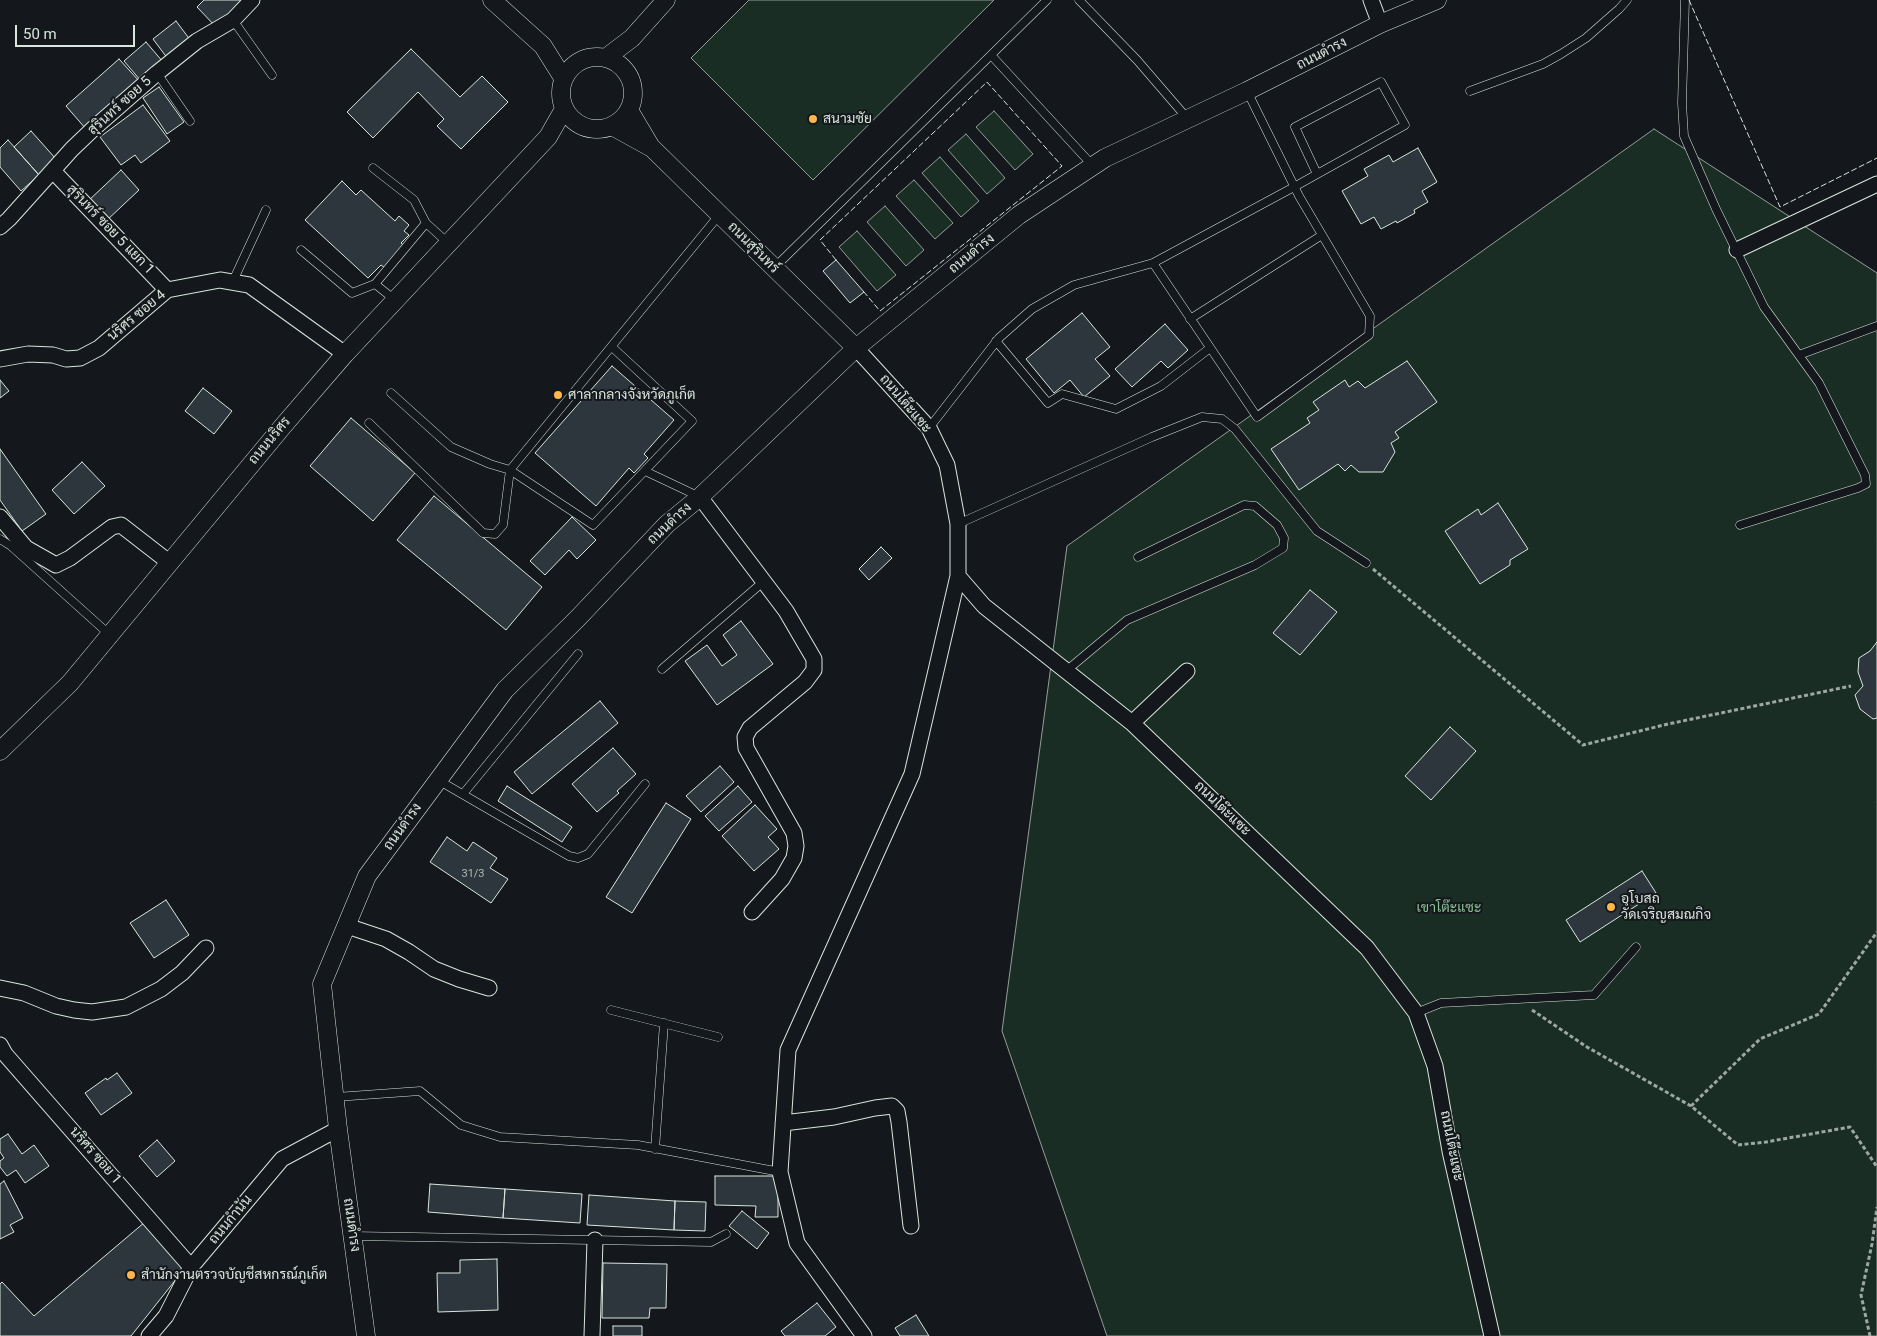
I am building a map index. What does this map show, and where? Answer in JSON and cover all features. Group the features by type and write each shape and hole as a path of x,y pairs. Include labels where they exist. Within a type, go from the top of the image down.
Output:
{"street":[{"name":"สุรินทร์ ซอย 5","path":"0,227 72,149 157,72 197,41 233,20 252,0"},
{"path":"492,0 543,46 563,78"},
{"path":"607,58 632,38 666,0"},
{"path":"1371,0 1380,24"},
{"name":"ถนนดำรง","path":"366,1336 338,1129 336,1097 322,984 367,876 505,690 577,619 667,524 700,496 856,348 1019,215 1105,158 1248,91 1380,24 1437,0"},
{"path":"624,69 632,38"},
{"path":"543,46 576,62"},
{"path":"596,56 607,58 616,62 630,78 633,89 629,110 622,119 612,126 601,129 589,129 578,125 569,118 560,99 560,88 563,78 576,62 596,56"},
{"name":"ถนนนริศร","path":"0,752 70,683 345,354 548,137 564,108"},
{"name":"ถนนสุรินทร์","path":"629,110 651,147 856,348"},
{"name":"ถนนนริศร","path":"548,137 578,125"},
{"name":"ถนนสุรินทร์","path":"612,126 651,147"},
{"name":"สุรินทร์ ซอย 5 แยก 1","path":"53,171 166,290"},
{"path":"1737,250 1877,184"},
{"name":"นริศร ซอย 4","path":"0,359 28,354 53,355 66,359 80,358 99,348 166,290 220,280 249,285 345,354"},
{"name":"ถนนโต๊ะแซะ","path":"856,348 929,428 947,465 958,524 958,576 984,606 1132,723 1366,948 1416,1013 1435,1066 1450,1151 1492,1336"},
{"path":"700,496 786,611 814,659 814,670 805,682 750,728 745,737 746,748 794,832 796,846 794,858 782,879 752,912"},
{"path":"0,517 26,548 56,565 70,558 112,526 120,525 170,563"},
{"path":"864,1336 797,1243 780,1172 788,1050 912,774 958,576"},
{"path":"1132,723 1187,671"},
{"path":"346,926 386,940 409,952 434,969 489,988"},
{"path":"0,988 24,993 56,1006 74,1010 92,1012 126,1007 162,989 182,973 206,948"},
{"name":"นริศร ซอย 1","path":"0,1045 191,1266"},
{"path":"783,1123 834,1117 892,1106 897,1111 899,1122 911,1226"},
{"name":"ถนนกำนัน","path":"149,1336 166,1316 191,1266 282,1159 338,1129"},
{"path":"592,1336 595,1240"}],"lane":[{"path":"774,268 1047,0"},
{"path":"1079,0 1137,60 1188,118"},
{"path":"1470,91 1543,64 1561,54 1586,38 1627,0"},
{"path":"1685,0 1682,103 1684,136 1764,307 1819,383 1865,475 1866,484 1740,525"},
{"path":"233,20 272,75"},
{"path":"991,55 1094,166"},
{"path":"157,72 190,120"},
{"path":"929,428 996,341 1032,309 1074,285 1153,263 1294,187 1405,125 1381,82 1295,127 1317,174"},
{"path":"1153,263 1257,417 1370,335 1370,316 1294,187 1248,91"},
{"path":"373,168 414,200 426,223 448,243"},
{"path":"233,281 266,210"},
{"path":"369,423 484,533 495,534 503,525 510,470 720,214"},
{"path":"301,250 352,293 375,284 426,223"},
{"path":"1190,319 1322,235"},
{"path":"375,284 395,300"},
{"path":"1799,355 1877,326"},
{"path":"996,341 1048,403 1062,394 1116,409 1161,386 1210,348"},
{"path":"391,393 451,447 490,464 510,470 593,525 692,421 612,348"},
{"path":"958,524 1152,436 1202,417 1222,419 1235,429 1317,531 1366,563"},
{"path":"645,471 700,496"},
{"path":"1066,671 1127,620 1255,565 1283,548 1284,538 1277,525 1255,506 1244,505 1138,557"},
{"path":"0,539 11,546 110,635"},
{"path":"662,669 763,582"},
{"path":"463,794 578,654"},
{"path":"438,780 569,856 578,858 588,854 645,784"},
{"path":"1416,1013 1441,1003 1594,994 1636,947"},
{"path":"612,1010 718,1037"},
{"path":"655,1149 664,1023"},
{"path":"336,1097 420,1090 460,1125 500,1137 638,1145 780,1172"},
{"path":"353,1236 711,1242 726,1234"}],"path":[{"path":"1366,563 1583,746 1668,724 1851,686"},
{"path":"1692,1106 1760,1039 1819,1014 1877,932"},
{"path":"1517,1000 1587,1047 1692,1106 1738,1145 1850,1127 1877,1167"},
{"path":"1870,1336 1861,1295 1872,1244 1877,1207"}],"green space":[{"name":"สนามชัย","path":"749,0 994,0 813,180 691,58"},
{"path":"994,111 1033,154 1015,170 976,127"},
{"name":"เขาโต๊ะแซะ","path":"1654,129 1877,273 1877,1336 1107,1336 1002,1031 1067,546"},
{"path":"966,134 1005,178 987,194 948,150"},
{"path":"940,157 979,201 961,217 922,173"},
{"path":"914,180 953,223 935,239 896,196"},
{"path":"885,206 924,250 906,266 867,222"},
{"path":"857,231 896,275 877,291 839,247"}],"building":[{"path":"204,0 244,0 216,27 197,7"},
{"path":"176,21 191,41 168,59 153,39"},
{"path":"146,42 163,62 141,81 124,61"},
{"path":"411,49 460,97 482,76 508,102 461,149 437,126 444,119 418,92 373,138 347,112"},
{"path":"119,59 140,82 86,129 66,106"},
{"path":"159,87 184,122 167,134 143,98"},
{"path":"143,105 170,141 141,163 135,155 121,165 100,137"},
{"path":"31,131 56,159 39,175 14,147"},
{"path":"8,140 39,175 21,191 0,167 0,148"},
{"path":"1418,148 1437,182 1422,191 1428,202 1414,210 1415,213 1381,229 1374,217 1361,224 1342,191 1368,176 1364,169 1389,155 1393,162"},
{"path":"121,170 139,190 105,222 86,203"},
{"path":"342,181 356,195 361,190 395,221 399,216 409,225 404,231 409,235 401,243 405,246 385,268 381,265 368,278 305,220"},
{"path":"836,260 864,292 850,303 823,271"},
{"path":"1082,313 1110,347 1095,359 1110,376 1084,397 1070,380 1054,393 1026,359"},
{"path":"1165,324 1188,350 1168,368 1161,361 1132,387 1115,369"},
{"path":"1407,361 1437,402 1395,432 1399,438 1391,443 1395,452 1383,472 1359,472 1351,465 1345,471 1338,464 1299,490 1271,449 1310,423 1307,418 1319,410 1313,402 1345,380 1349,387 1358,381 1365,388"},
{"path":"612,366 674,420 644,454 648,458 634,473 629,468 596,506 535,453"},
{"path":"0,380 9,391 0,398"},
{"path":"203,388 232,411 214,434 185,411"},
{"path":"351,418 415,473 373,521 310,466"},
{"path":"0,449 46,514 22,531 0,500"},
{"path":"82,462 105,486 74,514 52,490"},
{"path":"434,496 542,587 506,630 397,540"},
{"path":"1498,503 1528,549 1510,560 1510,565 1480,584 1445,531 1478,509 1481,515"},
{"path":"572,517 596,540 577,559 569,550 545,575 530,561"},
{"path":"881,547 892,558 869,580 859,569"},
{"path":"1310,590 1337,612 1300,655 1273,633"},
{"path":"741,621 773,664 717,705 685,661 707,645 722,666 737,655 723,635"},
{"path":"1877,642 1877,718 1873,719 1860,709 1855,695 1863,686 1858,672 1859,658 1870,651"},
{"path":"600,701 618,723 532,794 514,772"},
{"path":"1450,727 1476,751 1431,800 1405,776"},
{"path":"613,748 636,774 617,791 619,793 597,812 572,784"},
{"path":"720,766 734,782 701,812 686,796"},
{"path":"507,786 572,827 562,842 498,801"},
{"path":"738,786 752,802 719,831 705,816"},
{"path":"666,803 691,819 632,913 606,897"},
{"path":"755,805 777,829 768,837 779,849 754,871 722,836"},
{"path":"447,837 467,851 473,842 497,858 490,868 508,879 491,903 430,862"},
{"name":"อุโบสถ วัดเจริญสมณกิจ","path":"1642,871 1656,893 1580,942 1566,920"},
{"path":"166,900 189,935 154,958 130,923"},
{"path":"117,1073 132,1093 101,1115 85,1093 106,1078 107,1080"},
{"path":"8,1134 22,1154 34,1145 49,1166 25,1183 16,1170 7,1176 0,1167 0,1161 4,1158 0,1152 0,1139"},
{"path":"157,1140 175,1161 157,1177 139,1156"},
{"path":"715,1176 778,1176 778,1217 755,1217 756,1206 715,1205"},
{"path":"4,1181 23,1218 10,1225 14,1232 0,1239 0,1184"},
{"path":"430,1184 505,1189 503,1218 428,1212"},
{"path":"505,1189 582,1194 580,1223 503,1218"},
{"path":"589,1195 675,1201 674,1230 587,1225"},
{"path":"675,1201 706,1202 705,1231 674,1230"},
{"path":"742,1211 769,1233 757,1249 729,1226"},
{"name":"สำนักงานตรวจบัญชีสหกรณ์ภูเก็ต","path":"145,1222 185,1268 131,1336 0,1336 0,1284 2,1282 34,1316"},
{"path":"497,1259 498,1310 438,1312 437,1273 460,1273 460,1260"},
{"path":"603,1263 667,1264 666,1308 650,1308 649,1318 602,1318"},
{"path":"817,1303 836,1327 825,1336 785,1336 781,1331"},
{"path":"916,1315 929,1336 900,1336 895,1328"},
{"path":"613,1326 642,1326 642,1336 613,1336"}],"fence":[{"path":"1689,0 1780,207 1877,158"},
{"path":"836,260 820,240 987,82 1062,166 880,311 864,292"}],"place":[{"name":"สนามชัย","path":"813,119"},
{"name":"ศาลากลางจังหวัดภูเก็ต","path":"558,395"},
{"name":"อุโบสถ วัดเจริญสมณกิจ","path":"1611,907"},
{"name":"สำนักงานตรวจบัญชีสหกรณ์ภูเก็ต","path":"131,1275"}]}
